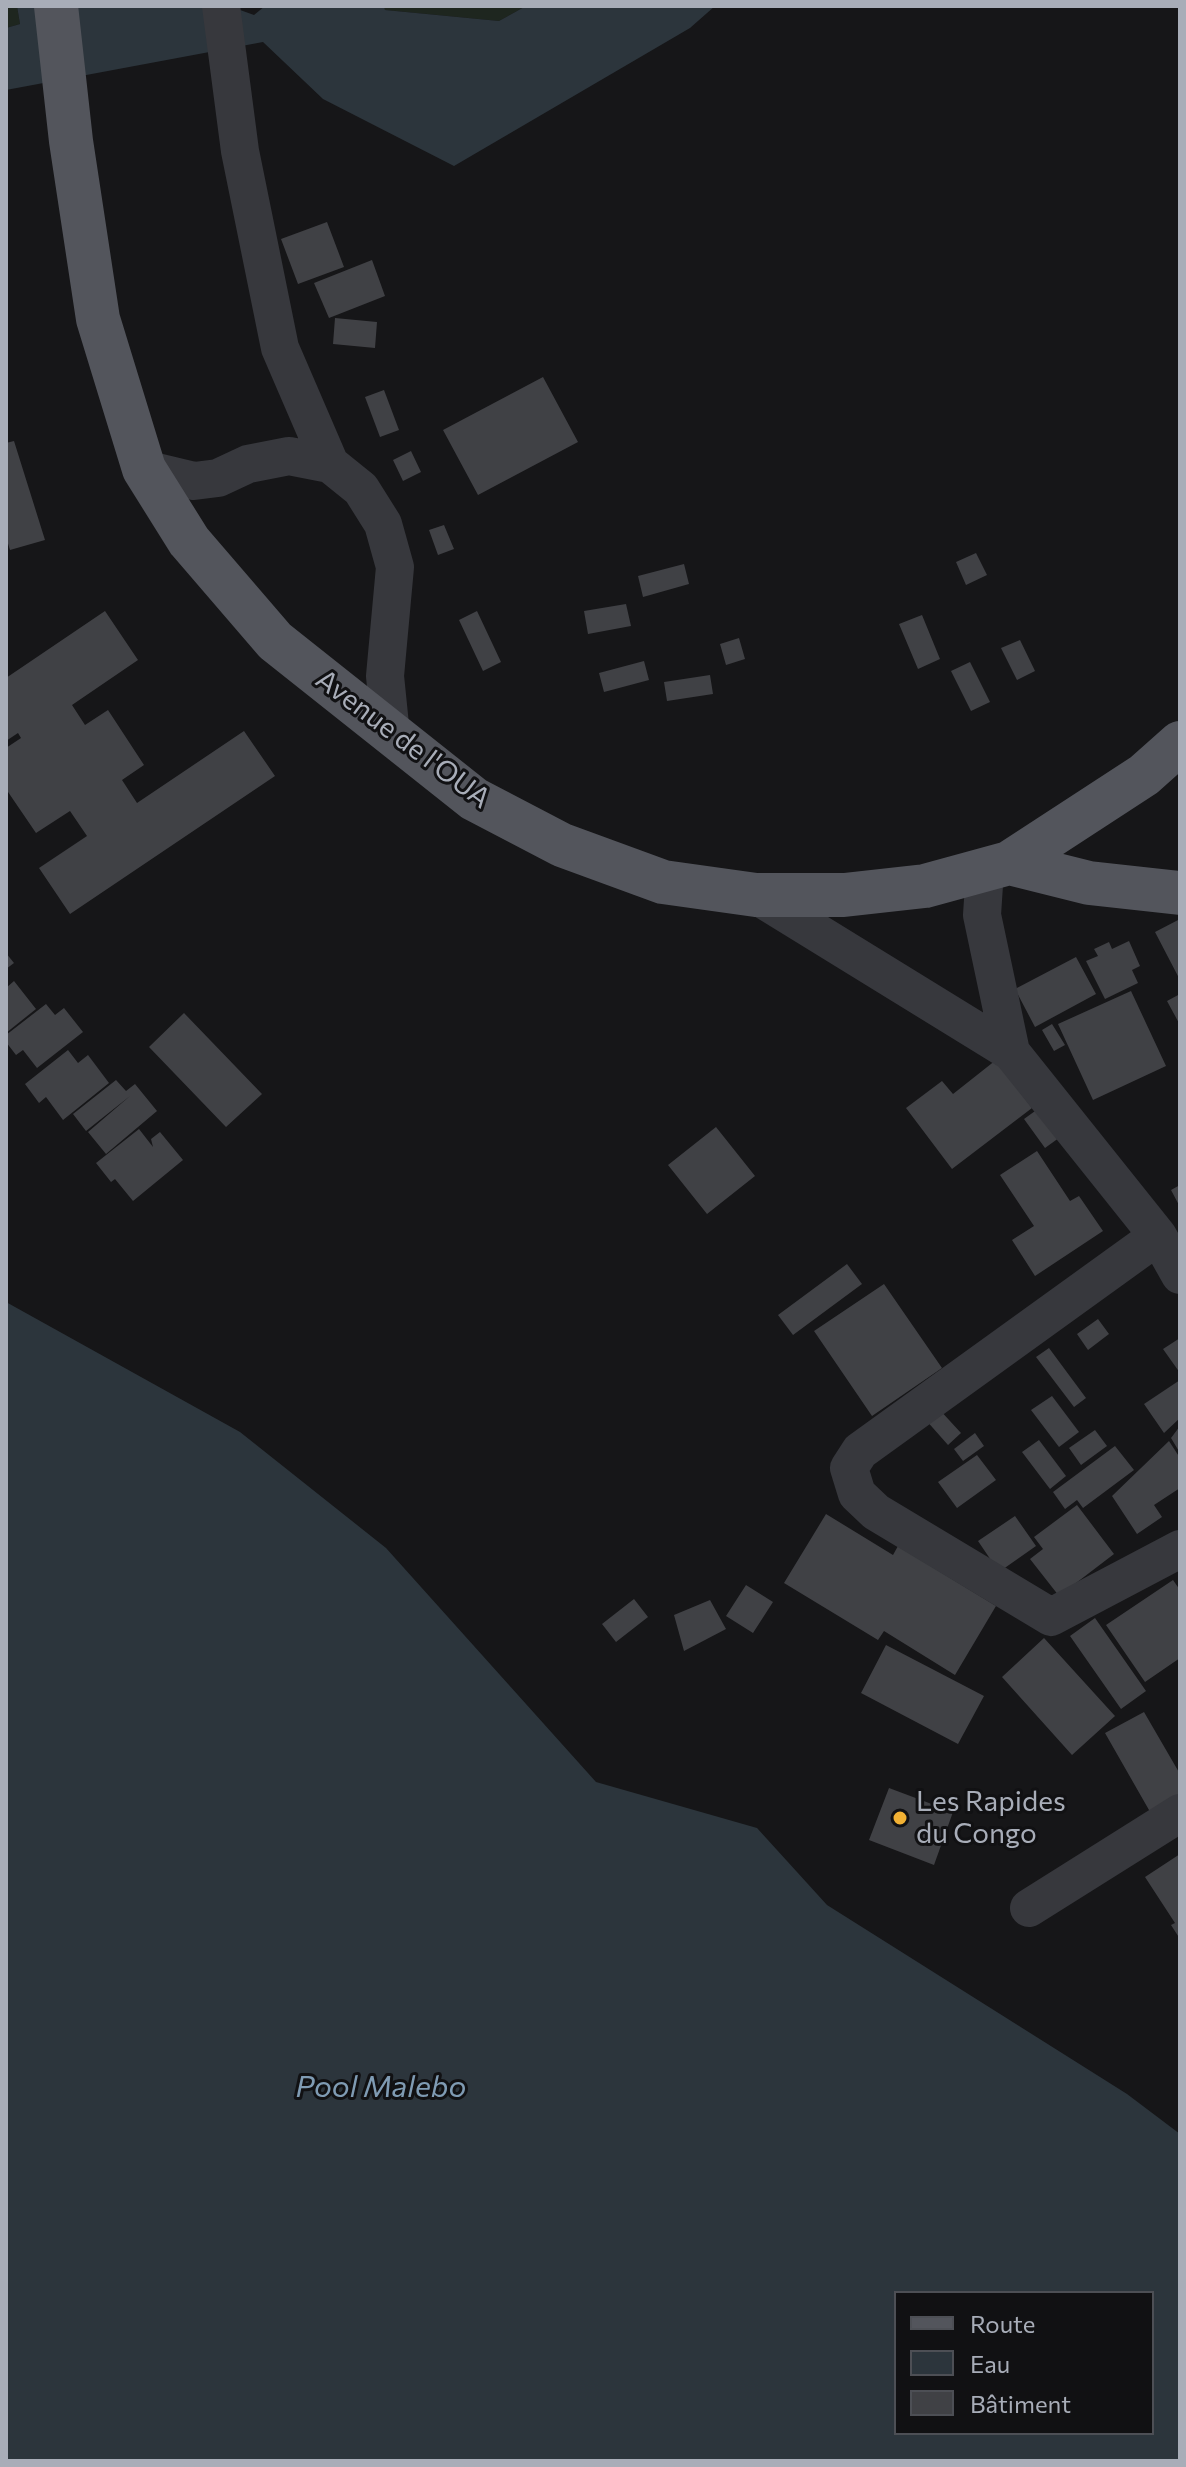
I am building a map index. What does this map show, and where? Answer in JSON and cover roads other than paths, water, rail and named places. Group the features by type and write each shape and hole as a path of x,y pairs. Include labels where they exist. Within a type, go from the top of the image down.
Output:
{"main road":[{"name":"Avenue de l'OUA","path":"56,6 71,141 98,319 144,469 189,541 275,641 474,799 562,845 663,882 756,895 858,894 925,886 997,866 1162,784 1180,743"},
{"path":"997,866 1089,883 1180,893"}],"street":[{"path":"221,6 240,151 280,348 330,464 361,489 383,524 395,567 385,676 391,735"},
{"path":"144,469 194,481 218,478 248,464 289,456 330,464"},
{"path":"997,866 982,915 1011,1052"},
{"path":"756,895 1011,1052 1158,1236 1180,1275"},
{"path":"1158,1236 860,1451 849,1468 857,1494 876,1512 1051,1617 1180,1549"},
{"path":"1029,1908 1180,1813"}],"water":[{"path":"17,6 229,6 254,15 265,6 384,6 385,10 499,21 526,6 715,6 690,28 454,166 323,99 263,42 6,90 6,28 20,24"},
{"name":"Pool Malebo","path":"6,1302 240,1432 386,1548 596,1782 757,1828 827,1905 1127,2094 1180,2134 1180,2461 6,2461"}],"place":[{"name":"Les Rapides du Congo","path":"900,1818"}]}
